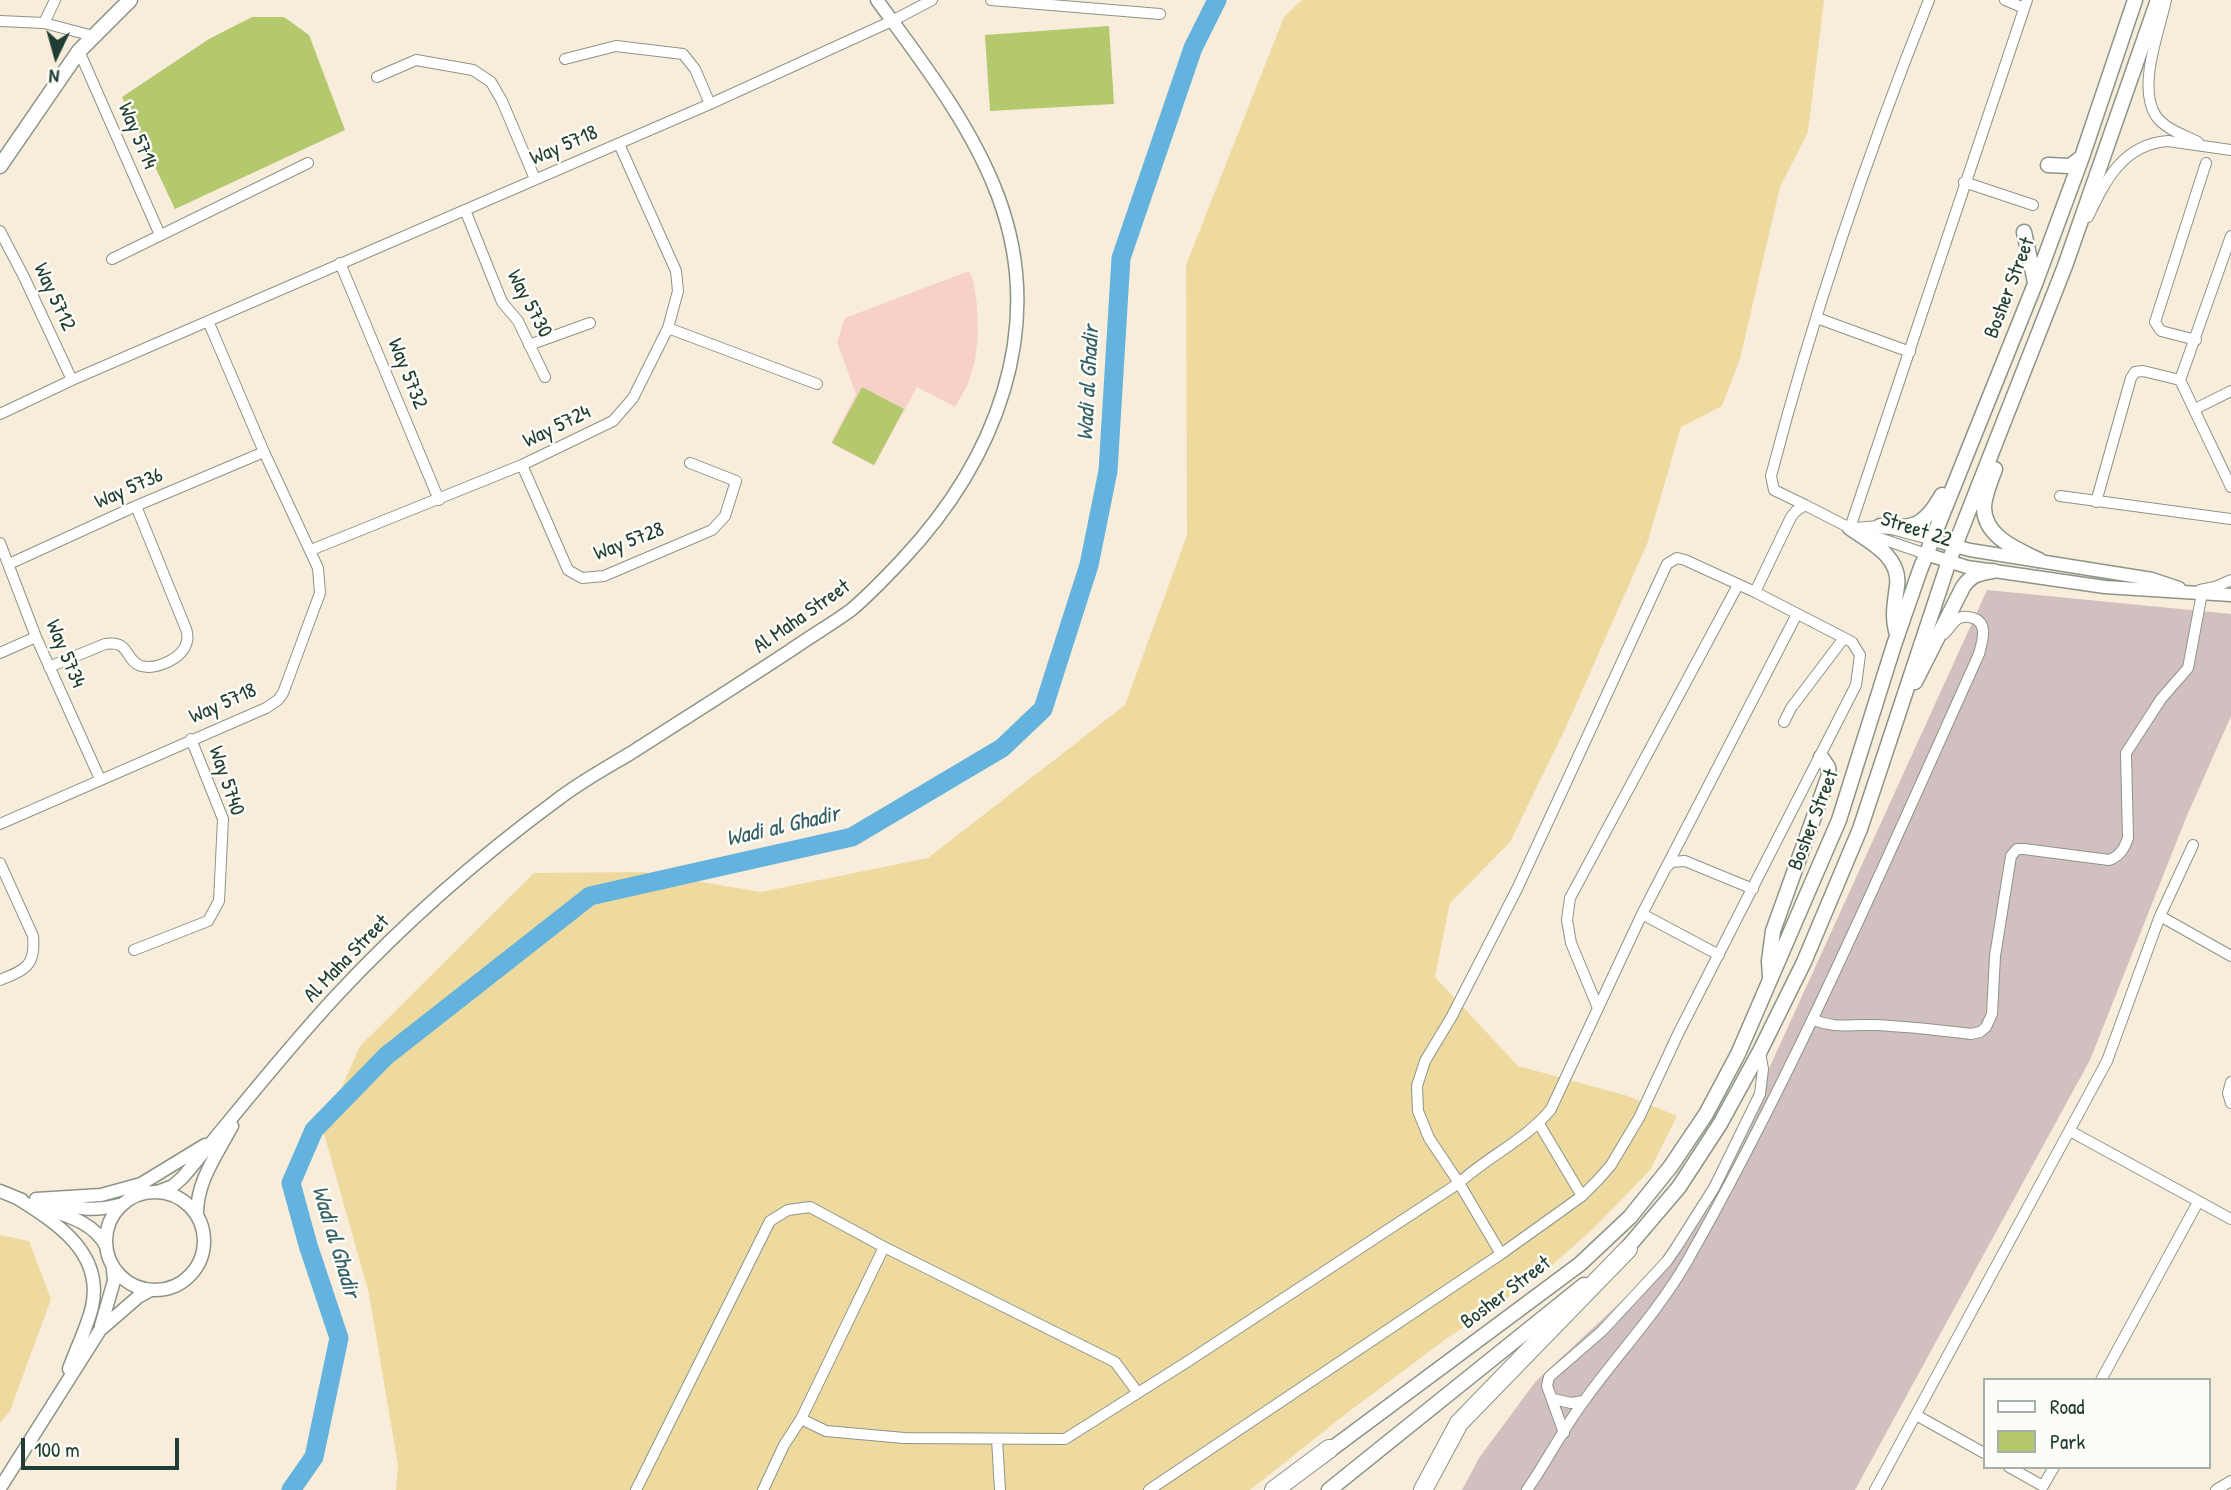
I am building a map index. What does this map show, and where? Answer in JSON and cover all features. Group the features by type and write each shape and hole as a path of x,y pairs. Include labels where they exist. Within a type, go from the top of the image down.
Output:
{"highway":[{"path":"1423,1490 1459,1423 1628,1249"},
{"path":"1274,1490 1329,1449"}],"main road":[{"path":"0,166 79,51 130,0"},
{"name":"Bosher Street","path":"1288,1490 1329,1449 1580,1264 1630,1217 1671,1166 1706,1114 1738,1054 1771,982 1839,820 1894,645 1926,554 2035,284 2082,157 2135,0"},
{"name":"Bosher Street","path":"1329,1490 1628,1249 1679,1187 1720,1124 1804,962 1855,841 1949,561 2065,266 2158,0"},
{"path":"2048,165 2070,166 2082,157"},
{"path":"2024,232 2035,284"},
{"path":"2019,388 1984,506 1987,522 2000,538 2013,548 2039,560"},
{"path":"1880,526 1915,526 1925,520 1933,511 1952,474 1964,463"},
{"path":"1850,528 1882,550 1895,569 1898,582 1894,618 1897,634 1894,645"},
{"path":"1891,731 1969,579 1978,573 1993,571"},
{"path":"1771,982 1769,961 1773,931 1829,775 1828,767 1821,757"}],"street":[{"path":"44,23 55,0"},
{"name":"Al Maha Street","path":"157,1192 173,1186 183,1177 337,995 392,938 448,887 559,798 754,675 852,609 886,578 919,542 971,470 997,412 1012,351 1016,323 1015,260 999,200 975,144 877,0"},
{"name":"Way 5718","path":"0,414 72,380 710,104 932,0"},
{"path":"991,0 1160,14"},
{"path":"1929,0 1889,100 1817,318 1771,476 1774,489 1850,528 2025,4 2005,0"},
{"path":"2166,0 2147,81 2151,105 2157,118 2169,128 2204,145"},
{"path":"0,20 44,23 93,36"},
{"path":"565,59 616,46 682,54 695,69 710,104"},
{"name":"Way 5714","path":"79,51 160,235"},
{"path":"377,77 416,60 473,70 491,82 502,100 535,179"},
{"path":"2065,266 2105,181 2121,161 2137,150 2159,142 2231,149"},
{"name":"Way 5724","path":"311,550 522,465 612,421 633,398 668,328 678,291 676,271 619,144"},
{"path":"112,259 307,163"},
{"path":"2196,340 2161,331 2155,322 2206,163"},
{"path":"1964,182 2033,205"},
{"name":"Way 5730","path":"466,210 502,302 518,321 545,377"},
{"name":"Way 5712","path":"0,231 72,380"},
{"path":"2180,380 2231,236"},
{"name":"Way 5732","path":"340,263 439,500"},
{"path":"1817,318 1910,352"},
{"name":"Way 5718","path":"0,824 266,708 284,692 320,593 318,568 264,452 208,321"},
{"path":"529,345 590,323"},
{"path":"668,328 817,384"},
{"path":"2096,502 2135,372 2143,371 2180,380 2231,487"},
{"path":"2195,409 2231,390"},
{"name":"Way 5736","path":"9,564 264,452"},
{"name":"Way 5728","path":"522,465 568,570 582,578 604,576 712,530 724,516 736,481 690,463"},
{"path":"2060,496 2231,519"},
{"path":"1755,592 1791,517 1805,505"},
{"path":"49,667 113,642 127,649 133,661 140,666 153,667 174,659 188,640 186,629 136,506"},
{"name":"Street 22","path":"1850,528 1880,526 1955,547 2151,579 2196,592"},
{"name":"Street 22","path":"1850,528 1949,561 1993,571 2105,587 2231,595"},
{"name":"Way 5734","path":"0,543 36,637 100,779"},
{"path":"1149,1490 1501,1254 1583,1196 1611,1165 1632,1129 1856,685 1860,654 1852,642 1755,592 1685,560 1677,558 1667,564 1517,889 1426,1061 1417,1086 1418,1111 1429,1138 1501,1254"},
{"path":"1814,1020 1828,1026 1871,1025 1971,1034 1986,1027 1992,1014 1995,957 2011,856 2017,849 2024,849 2109,860 2117,857 2128,838 2126,753 2161,699 2188,668 2196,592 2231,580"},
{"path":"1598,1009 1571,943 1567,920 1570,898 1738,585"},
{"path":"802,1419 826,1430 904,1437 1065,1439 1458,1182 1478,1164 1539,1124 1550,1109 1642,914 1797,614"},
{"path":"1527,1490 1583,1401 1631,1342 1683,1268 1814,1020 1979,654 1983,627 1978,620 1967,616 1957,618 1933,648"},
{"path":"0,653 36,637"},
{"path":"1784,722 1798,698 1844,638"},
{"name":"Way 5740","path":"135,950 208,921 219,901 223,819 191,739"},
{"path":"1875,1490 2107,1060 2160,916 2193,845"},
{"path":"1664,872 1671,862 1685,861 1753,889"},
{"path":"0,863 33,936 34,947 28,965 22,971 0,980"},
{"path":"1642,914 1719,955"},
{"path":"2160,916 2231,956"},
{"path":"1564,1433 1547,1386 1549,1377 1602,1331 1667,1261 1714,1188 1760,1094 1763,1069 1760,1051"},
{"path":"2231,1082 2228,1093 2231,1103"},
{"name":"Al Maha Street","path":"197,1216 197,1200 202,1181 244,1105"},
{"path":"1539,1124 1583,1196"},
{"path":"2070,1131 2231,1219"},
{"path":"36,1199 101,1195 141,1184 214,1139"},
{"path":"0,1189 82,1210 99,1210 119,1205 139,1195 157,1192 175,1196 197,1216 204,1235 204,1249 200,1262 181,1283 170,1288 151,1290 130,1284 113,1269"},
{"path":"0,1189 61,1227 82,1250 93,1278 94,1292 88,1320 60,1394"},
{"path":"17,1198 72,1217 96,1233 107,1247"},
{"path":"2102,1378 2198,1202"},
{"path":"0,1488 100,1330 114,1281 106,1231 119,1205"},
{"path":"636,1490 770,1221 788,1210 810,1207 884,1247 1115,1362 1138,1393"},
{"path":"763,1490 784,1445 802,1419 884,1247"},
{"path":"100,1330 138,1297 151,1290"},
{"path":"1553,1399 1571,1404 1583,1401"},
{"path":"1916,1415 1982,1452"},
{"path":"998,1439 1000,1490"},
{"path":"2012,1469 2043,1488 2053,1469"},
{"path":"2216,1490 2231,1481"}],"shaded area":[{"path":"969,271 977,305 978,335 968,384 955,407 917,387 874,466 831,443 856,394 837,342 845,318"},
{"path":"1987,590 2231,614 2231,716 2186,818 2090,1060 1855,1490 1462,1490 1479,1458 1536,1381 1654,1271 1736,1141"}],"green space":[{"path":"252,17 284,17 309,35 345,130 175,209 122,97 209,39"},
{"path":"1109,26 1114,104 990,111 985,35"},
{"path":"862,387 904,409 874,465 832,443"}],"sand":[{"path":"1302,0 1824,0 1808,132 1780,187 1740,359 1722,406 1681,427 1647,544 1566,727 1510,842 1450,903 1435,977 1518,1066 1628,1096 1677,1116 1650,1170 1594,1228 1542,1274 1446,1339 1250,1490 396,1490 398,1465 369,1294 323,1130 360,1046 534,873 643,872 761,892 928,858 1125,705 1187,535 1186,265 1284,17"},
{"path":"0,1235 29,1241 51,1299 10,1411 0,1423"}],"waterway":[{"name":"Wadi al Ghadir","path":"291,1490 314,1457 339,1338 308,1245 291,1183 314,1130 386,1056 590,896 852,837 1002,748 1043,709 1089,565 1108,471 1121,258 1193,48 1217,0"}]}
